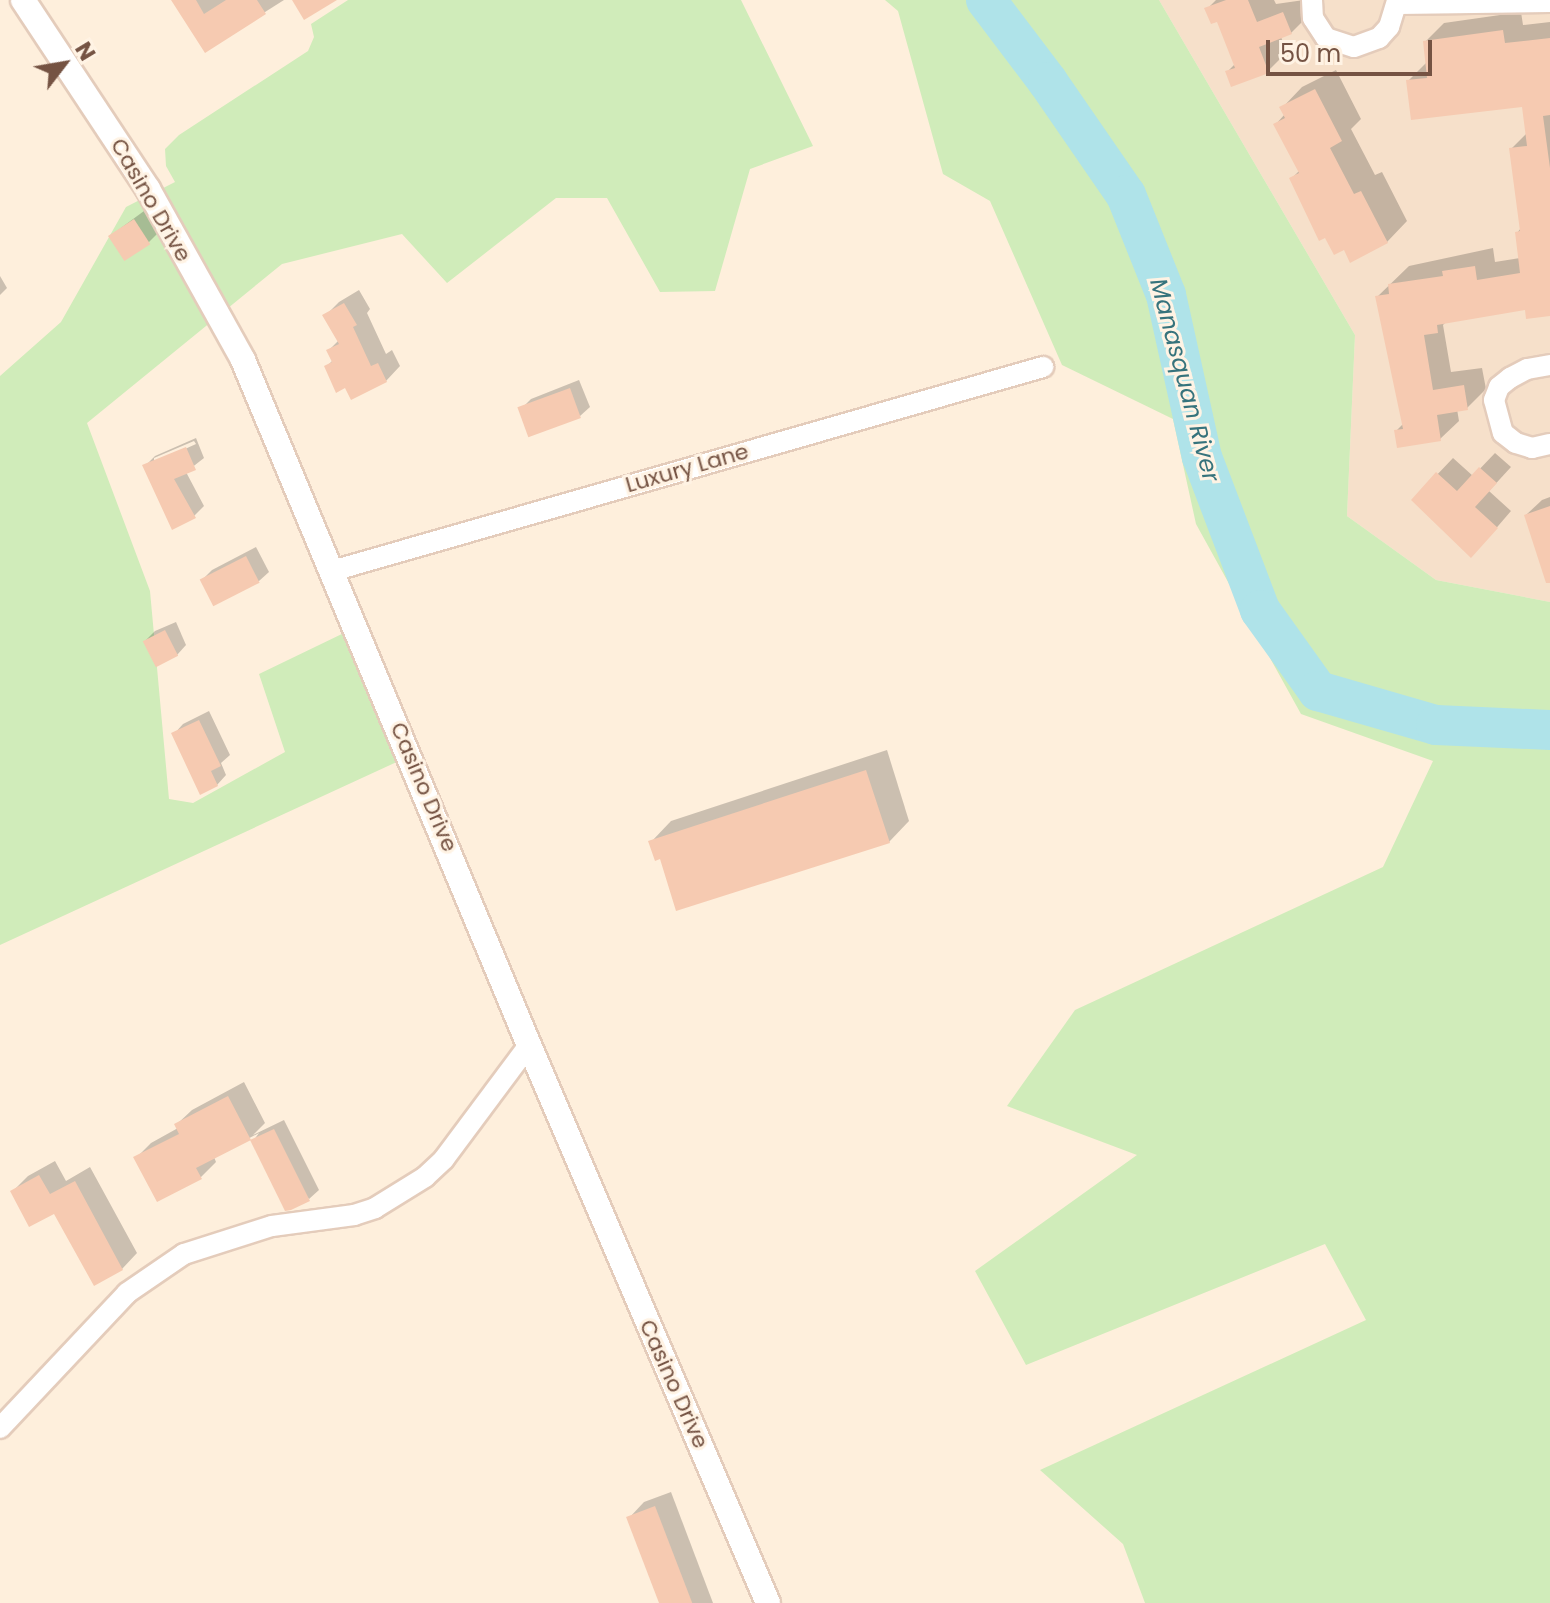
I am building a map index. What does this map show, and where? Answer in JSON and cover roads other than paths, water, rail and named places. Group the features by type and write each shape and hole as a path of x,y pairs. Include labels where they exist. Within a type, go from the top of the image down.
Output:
{"street":[{"name":"Casino Drive","path":"23,0 148,189 243,360 529,1045 768,1603"},
{"path":"1312,0 1313,18 1326,38 1354,47 1379,38 1389,27 1398,2 1550,2"},
{"path":"1550,365 1527,369 1510,378 1499,387 1494,400 1503,433 1516,443 1532,448 1550,444"},
{"name":"Luxury Lane","path":"332,571 1043,367"},
{"path":"0,1428 127,1293 184,1254 272,1226 354,1215 375,1208 425,1177 444,1159 529,1045"}],"waterway":[{"name":"Manasquan River","path":"986,0 1048,82 1126,195 1166,295 1202,457 1260,610 1318,691 1436,725 1550,730"}]}
